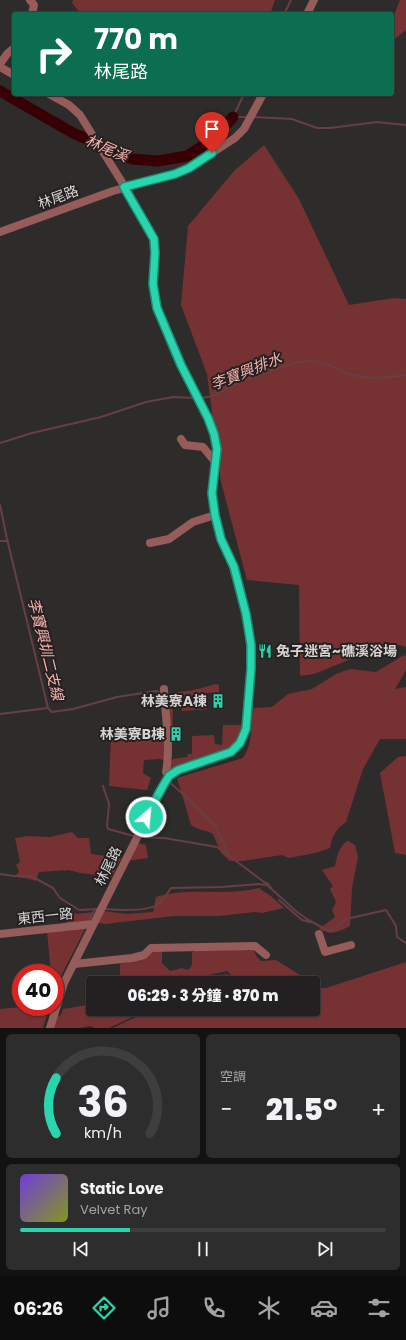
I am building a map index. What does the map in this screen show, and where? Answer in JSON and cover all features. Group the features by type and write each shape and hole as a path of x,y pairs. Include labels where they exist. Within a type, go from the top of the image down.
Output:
{"street":[{"path":"30,0 34,5 32,12"},
{"path":"308,12 314,0"},
{"path":"0,64 12,50"},
{"path":"0,67 12,74"},
{"path":"53,96 69,105 80,115 154,239 155,253 153,284 157,308 181,365 208,418 214,434 217,449 212,493 215,515 221,539 234,567 246,614 251,645 251,669 246,729 240,743 231,752 178,770 169,776 166,772 168,763 164,689"},
{"name":"林尾路","path":"0,232 124,187 175,174 189,168 235,138 244,128 262,96"},
{"path":"181,439 185,445 203,447 216,463"},
{"path":"150,543 169,539 193,522 215,515"},
{"name":"林尾路","path":"50,1028 64,983 152,806 169,776"},
{"name":"東西一路","path":"0,934 93,924"},
{"path":"320,934 325,952 351,945"},
{"path":"74,964 132,958 144,955 151,948 255,946 266,955"}],"shaded area":[{"path":"73,0 275,0 271,12 79,12 72,3"},
{"path":"400,0 406,0 406,30 394,39 394,15"},
{"path":"264,145 299,199 349,305 394,298 406,299 406,647 400,645 361,655 314,674 300,676 299,585 247,580 221,482 207,374 181,305 188,226 234,171"},
{"path":"404,655 406,657 406,670 395,689 406,687 406,739 380,739 363,769 346,822 335,833 330,848 315,853 289,858 282,855 243,861 230,861 221,853 213,834 191,825 177,778 243,758 250,741 252,708 272,707 288,694 312,689 336,674 350,669 376,672"},
{"path":"216,684 219,685 219,692 206,693 207,709 182,711 182,698 173,698 172,750 165,694 194,690"},
{"path":"223,725 244,725 243,733 230,751 171,772 170,765 173,759 187,757 188,754 192,754 192,736 214,735 215,744 222,745"},
{"path":"132,733 165,734 166,761 160,759 144,760 143,773 151,778 147,790 109,786 111,735"},
{"path":"406,756 406,855 395,853 380,773 398,757"},
{"path":"72,832 78,838 89,838 91,854 121,858 112,877 69,870 39,872 36,881 15,876 19,872 16,865 20,862 15,838 28,836 50,837"},
{"path":"348,841 355,845 358,857 352,888 350,926 331,933 319,929 335,917 332,910 336,902 330,889 333,886 322,870 335,866 340,848"},
{"path":"138,843 146,845 148,858 127,861"},
{"path":"259,888 284,908 262,913 255,912 218,916 174,916 105,924 98,923 104,911 126,914 153,912 156,897 169,894 181,892 233,892"},
{"path":"63,908 69,909 77,914 94,912 89,923 67,925"},
{"path":"85,929 64,970 64,964 50,964 47,931"},
{"path":"242,949 249,951 253,949 261,961 276,960 301,976 232,976 227,971 204,976 120,976 120,964 139,960 152,951 162,951 162,963 170,971 182,968 188,970 192,965 192,953 195,950"},
{"path":"406,962 406,1028 113,1028 138,1016 320,1016 320,988 326,988"},
{"path":"227,974 229,976 217,976"},
{"path":"86,1005 86,1016 134,1016 109,1028 94,1028 91,1026 80,1028 54,1028 56,1017 64,1016 64,1009"},
{"path":"12,1008 12,1016 46,1016 43,1028 0,1028 0,1009"}],"waterway":[{"name":"林尾溪","path":"285,12 291,0"},
{"name":"林尾溪","path":"0,91 73,133 132,159 158,161 187,156 213,139 233,117"},
{"name":"林尾溪","path":"243,96 233,117 249,117"},
{"path":"253,117 292,119 317,128 330,128 377,122 406,125"},
{"name":"李寶興排水","path":"200,398 216,395 239,382 289,364 303,361 323,363 346,373 368,378 406,375"},
{"name":"李寶興排水","path":"0,443 32,433 101,417 146,402 173,397 195,398"},
{"name":"李寶興圳二支線","path":"0,505 48,708 52,712 73,709 117,697 156,691 161,693"},
{"name":"李寶興圳二支線","path":"0,541 8,541"},
{"path":"0,714 48,708"},
{"name":"李寶興圳二支線","path":"169,782 215,825 228,855 268,884 271,888"},
{"path":"103,786 109,804 108,829 134,836"},
{"path":"141,837 164,838 217,847 227,854"},
{"path":"0,874 31,876 53,888 60,898 79,910 98,909"},
{"name":"李寶興圳二支線","path":"105,909 146,909 161,902 171,888 222,887 258,884 267,885 297,912 329,931 337,927 346,919 386,910 396,926 397,937 406,943"},
{"path":"279,900 302,920 310,922"},
{"path":"90,919 95,909"}],"place":[{"name":"兔子迷宮~礁溪浴場","path":"265,651"},
{"name":"林美寮A棟","path":"218,701"},
{"name":"林美寮B棟","path":"176,734"}],"route":[{"path":"146,817 169,776 178,770 231,752 240,743 246,729 251,669 251,645 246,614 234,567 221,539 215,515 212,493 217,449 214,434 208,418 181,365 157,308 153,284 155,253 154,239 124,187 175,174 189,168 212,153"}]}
